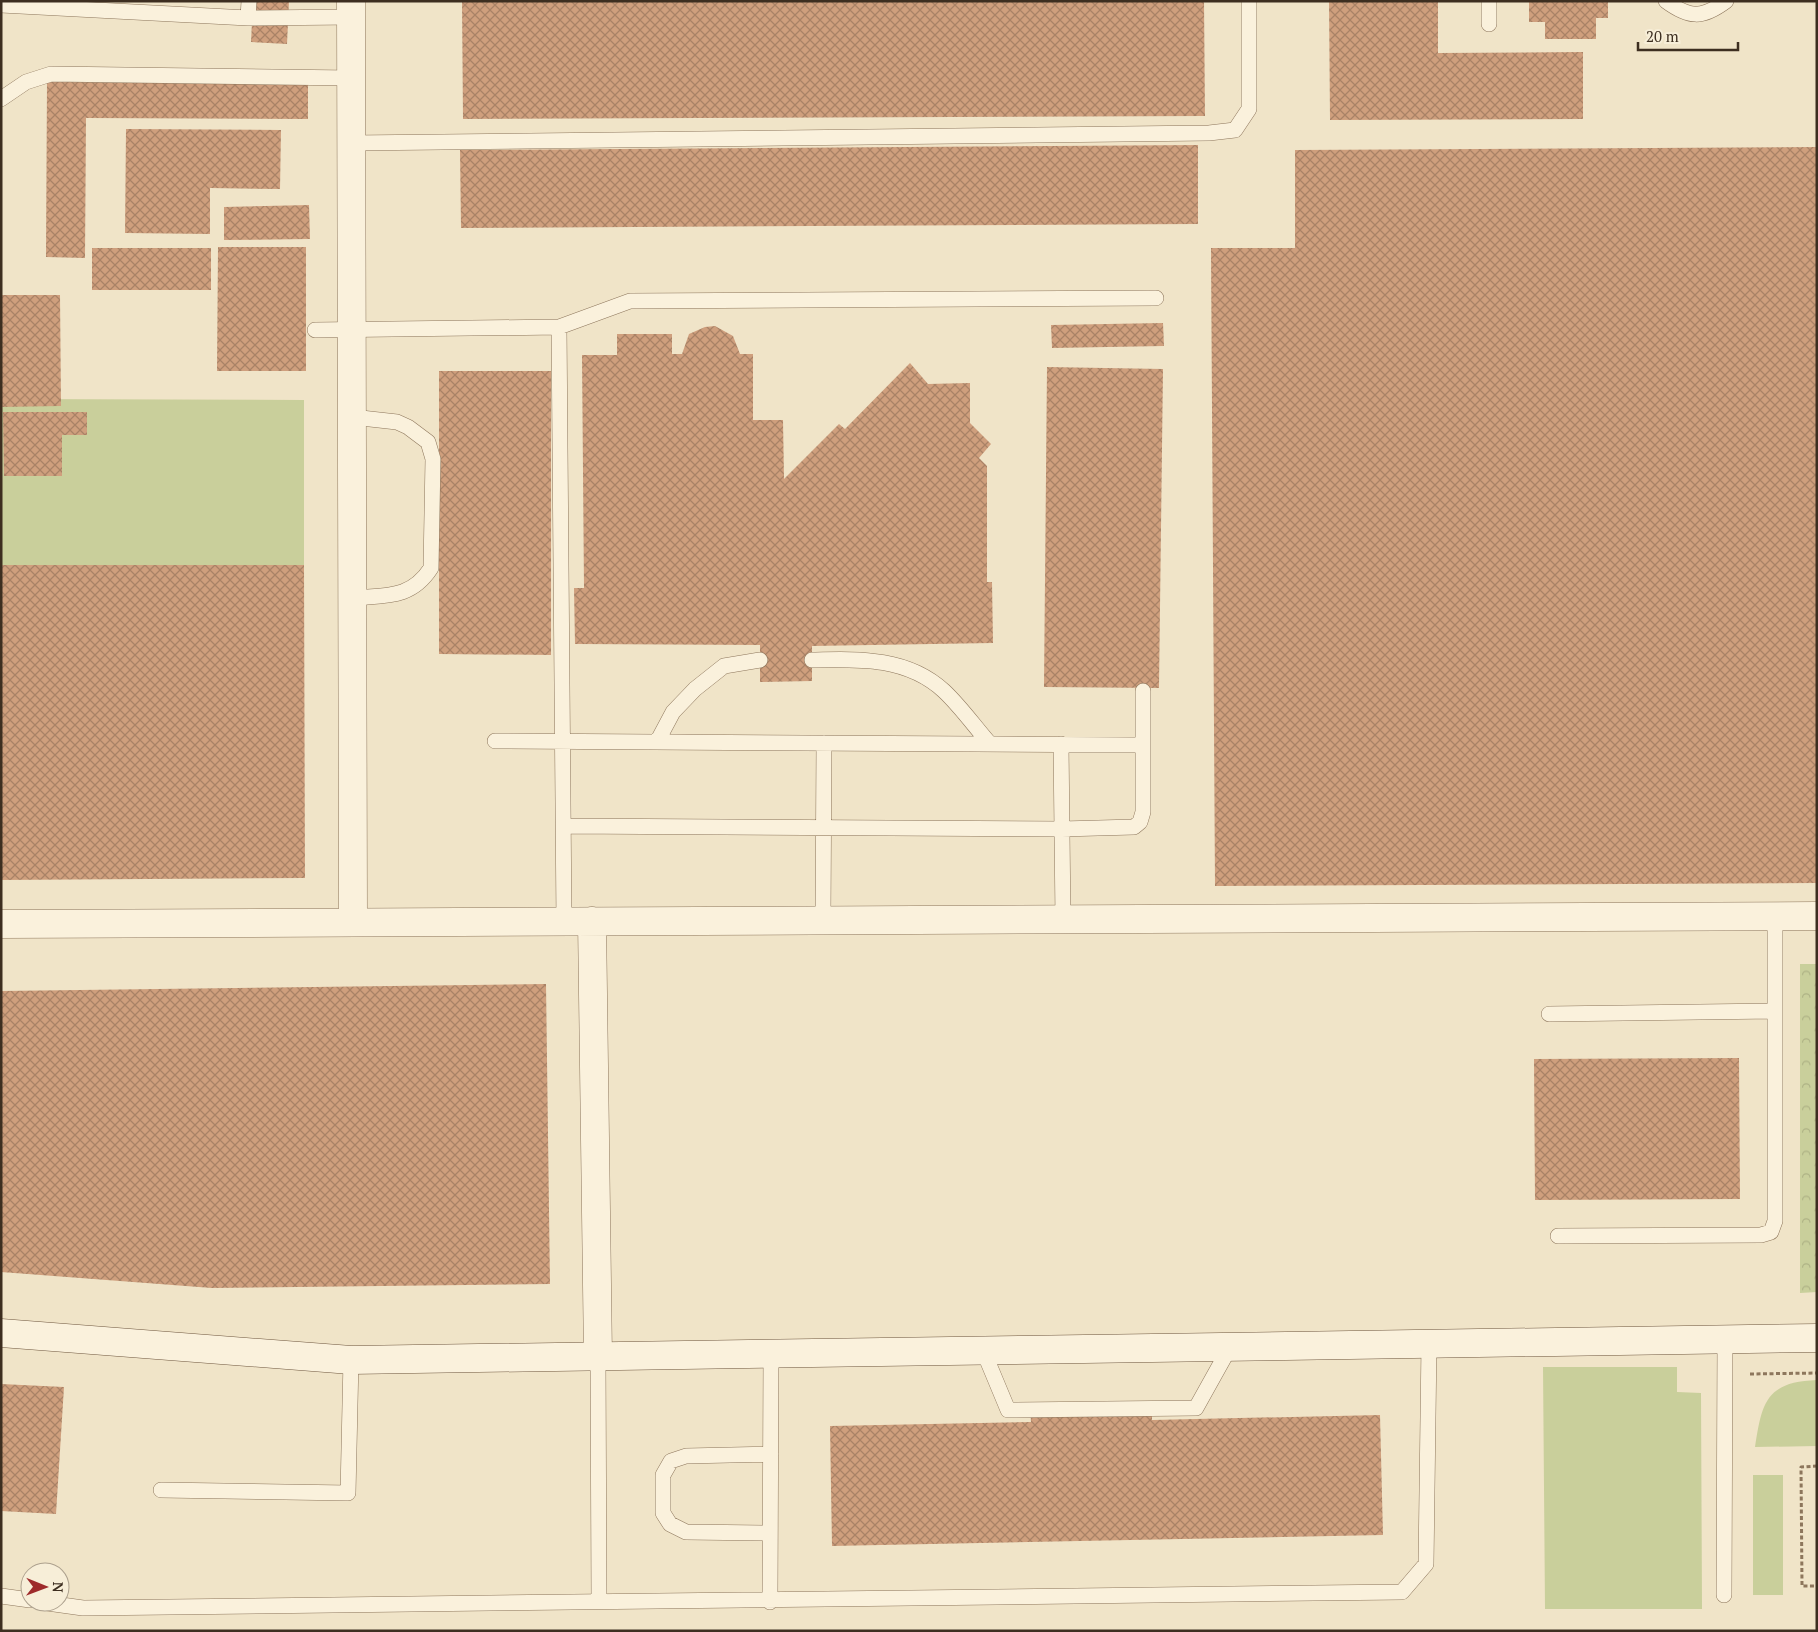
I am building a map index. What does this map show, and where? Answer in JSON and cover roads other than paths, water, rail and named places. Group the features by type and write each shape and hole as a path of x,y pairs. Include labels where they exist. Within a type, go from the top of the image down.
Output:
{"street":[{"path":"351,9 353,922"},
{"path":"1,924 1817,916"},
{"path":"592,921 598,1356"},
{"path":"1,1333 352,1360 1817,1338"}],"lane":[{"path":"248,18 249,1"},
{"path":"352,143 1209,133 1235,130 1249,109 1249,1"},
{"path":"1489,1 1489,24"},
{"path":"1666,1 1682,13 1700,15 1726,1"},
{"path":"1,4 161,8 248,18 351,9"},
{"path":"1,99 26,82 51,74 351,78"},
{"path":"315,330 559,327 630,301 1156,298"},
{"path":"559,327 564,921"},
{"path":"352,417 397,422 408,427 428,442 433,460 431,568 424,580 401,594 353,598"},
{"path":"812,660 858,659 889,662 920,674 944,691 990,744"},
{"path":"657,742 673,712 695,689 724,666 760,660"},
{"path":"564,826 1062,829 1134,827 1140,822 1143,812 1143,691"},
{"path":"495,741 1142,745"},
{"path":"823,920 824,743"},
{"path":"1061,744 1063,919"},
{"path":"1558,1236 1761,1235 1771,1232 1775,1221 1775,916"},
{"path":"1549,1014 1774,1011"},
{"path":"1724,1595 1725,1339"},
{"path":"70,1606 83,1608 599,1601 770,1602 1402,1592 1426,1564 1429,1344"},
{"path":"983,1350 1008,1410 1196,1408 1230,1347"},
{"path":"770,1602 771,1354"},
{"path":"598,1356 599,1601"},
{"path":"160,1490 348,1492 352,1360"},
{"path":"770,1532 686,1532 670,1524 663,1513 663,1475 671,1461 686,1456 771,1454"},
{"path":"1,1596 20,1599"}]}
